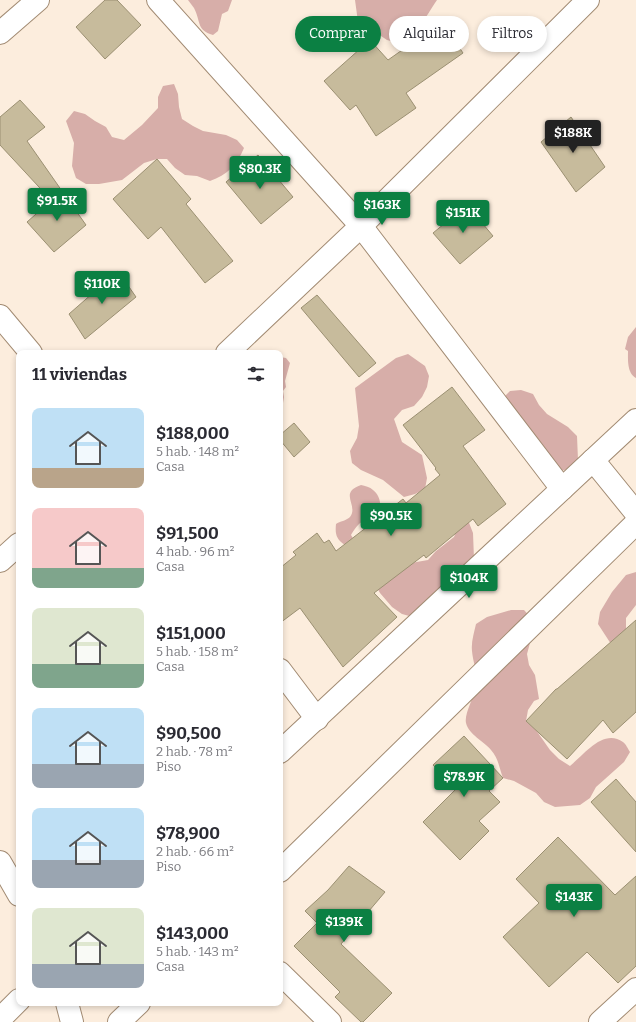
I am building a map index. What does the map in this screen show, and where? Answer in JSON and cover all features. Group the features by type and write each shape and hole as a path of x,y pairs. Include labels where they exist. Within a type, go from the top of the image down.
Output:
{"street":[{"path":"0,33 38,0"},
{"path":"158,0 361,226 562,489"},
{"path":"230,350 361,226 588,0"},
{"path":"0,316 28,350"},
{"path":"283,749 636,420"},
{"path":"593,460 636,513"},
{"path":"283,867 636,523"},
{"path":"0,561 16,547"},
{"path":"283,674 317,719"},
{"path":"0,862 16,890"},
{"path":"283,976 330,1022"},
{"path":"600,1022 636,989"},
{"path":"0,1019 16,1003"},
{"path":"68,1006 72,1022"},
{"path":"118,1022 136,1006"}],"shaded area":[{"path":"188,0 232,0 228,11 222,14 218,31 213,35 201,28 194,8"},
{"path":"355,0 437,0 427,16 389,16 389,41 381,36 381,16 357,16"},
{"path":"174,84 178,94 182,119 203,131 226,135 237,140 244,148 231,169 222,176 210,181 197,176 185,175 175,168 167,159 157,159 144,163 122,180 99,184 86,184 76,178 72,166 74,143 66,121 74,111 85,114 106,127 112,137 124,140 142,125 158,108 158,97 163,86"},
{"path":"636,327 636,378 631,373 628,362 628,351 625,349 628,337"},
{"path":"408,354 425,366 429,376 427,387 422,397 414,406 402,410 394,419 402,442 422,455 427,478 425,489 404,497 383,480 361,470 352,463 350,451 357,438 359,426 355,388 396,358"},
{"path":"283,358 286,358 290,363 285,381 286,387 283,391"},
{"path":"521,390 533,394 539,405 547,414 568,427 577,436 578,460 568,469 557,472 502,399 510,391"},
{"path":"361,485 370,488 376,493 380,503 380,510 375,517 358,525 351,535 354,540 345,545 337,536 336,524 350,517 352,513 350,500 351,492 354,488"},
{"path":"466,515 473,533 474,559 413,617 402,614 392,607 377,588 411,563 428,560 436,551 454,537 458,527"},
{"path":"636,572 636,605 626,618 626,630 611,644 598,624 600,612 612,592 626,575"},
{"path":"511,610 524,610 533,620 535,632 527,654 529,665 535,675 539,699 534,701 528,710 526,721 536,730 550,750 559,759 570,766 594,745 608,738 623,742 630,752 624,762 596,787 590,798 580,805 555,807 544,802 536,793 514,781 503,778 494,753 470,731 466,723 466,715 477,683 472,648 476,624 487,617"}],"building":[{"path":"105,0 117,0 141,25 105,59 76,27"},
{"path":"357,52 381,52 388,60 399,52 463,53 406,93 416,108 376,136 356,105 350,110 324,81"},
{"path":"20,100 45,127 27,141 62,191 51,200 0,145 0,117"},
{"path":"571,117 605,167 576,192 541,142"},
{"path":"258,155 293,197 261,224 226,182"},
{"path":"157,159 191,199 186,204 233,261 205,283 161,227 148,239 113,199"},
{"path":"62,191 86,225 54,252 27,222"},
{"path":"467,205 493,236 460,264 433,233"},
{"path":"118,271 136,297 85,339 69,314"},
{"path":"317,295 376,363 359,377 301,308"},
{"path":"452,387 485,430 463,446 506,504 478,526 473,519 426,558 424,555 374,593 397,617 343,667 300,608 283,621 283,566 296,555 293,552 317,533 324,543 329,540 336,551 403,499 406,503 440,475 403,425"},
{"path":"294,423 310,442 294,457 283,444 283,432"},
{"path":"636,620 636,712 613,733 603,720 567,759 526,721 556,689"},
{"path":"464,736 503,778 489,791 500,802 479,821 489,831 460,860 423,822 456,789 433,765"},
{"path":"616,779 636,802 636,852 591,802"},
{"path":"558,837 615,895 636,876 636,966 618,983 587,952 549,987 503,937 539,903 516,879"},
{"path":"349,866 385,892 341,944 392,993 363,1022 361,1022 335,997 340,992 294,946 317,923 305,911 328,890"}]}
